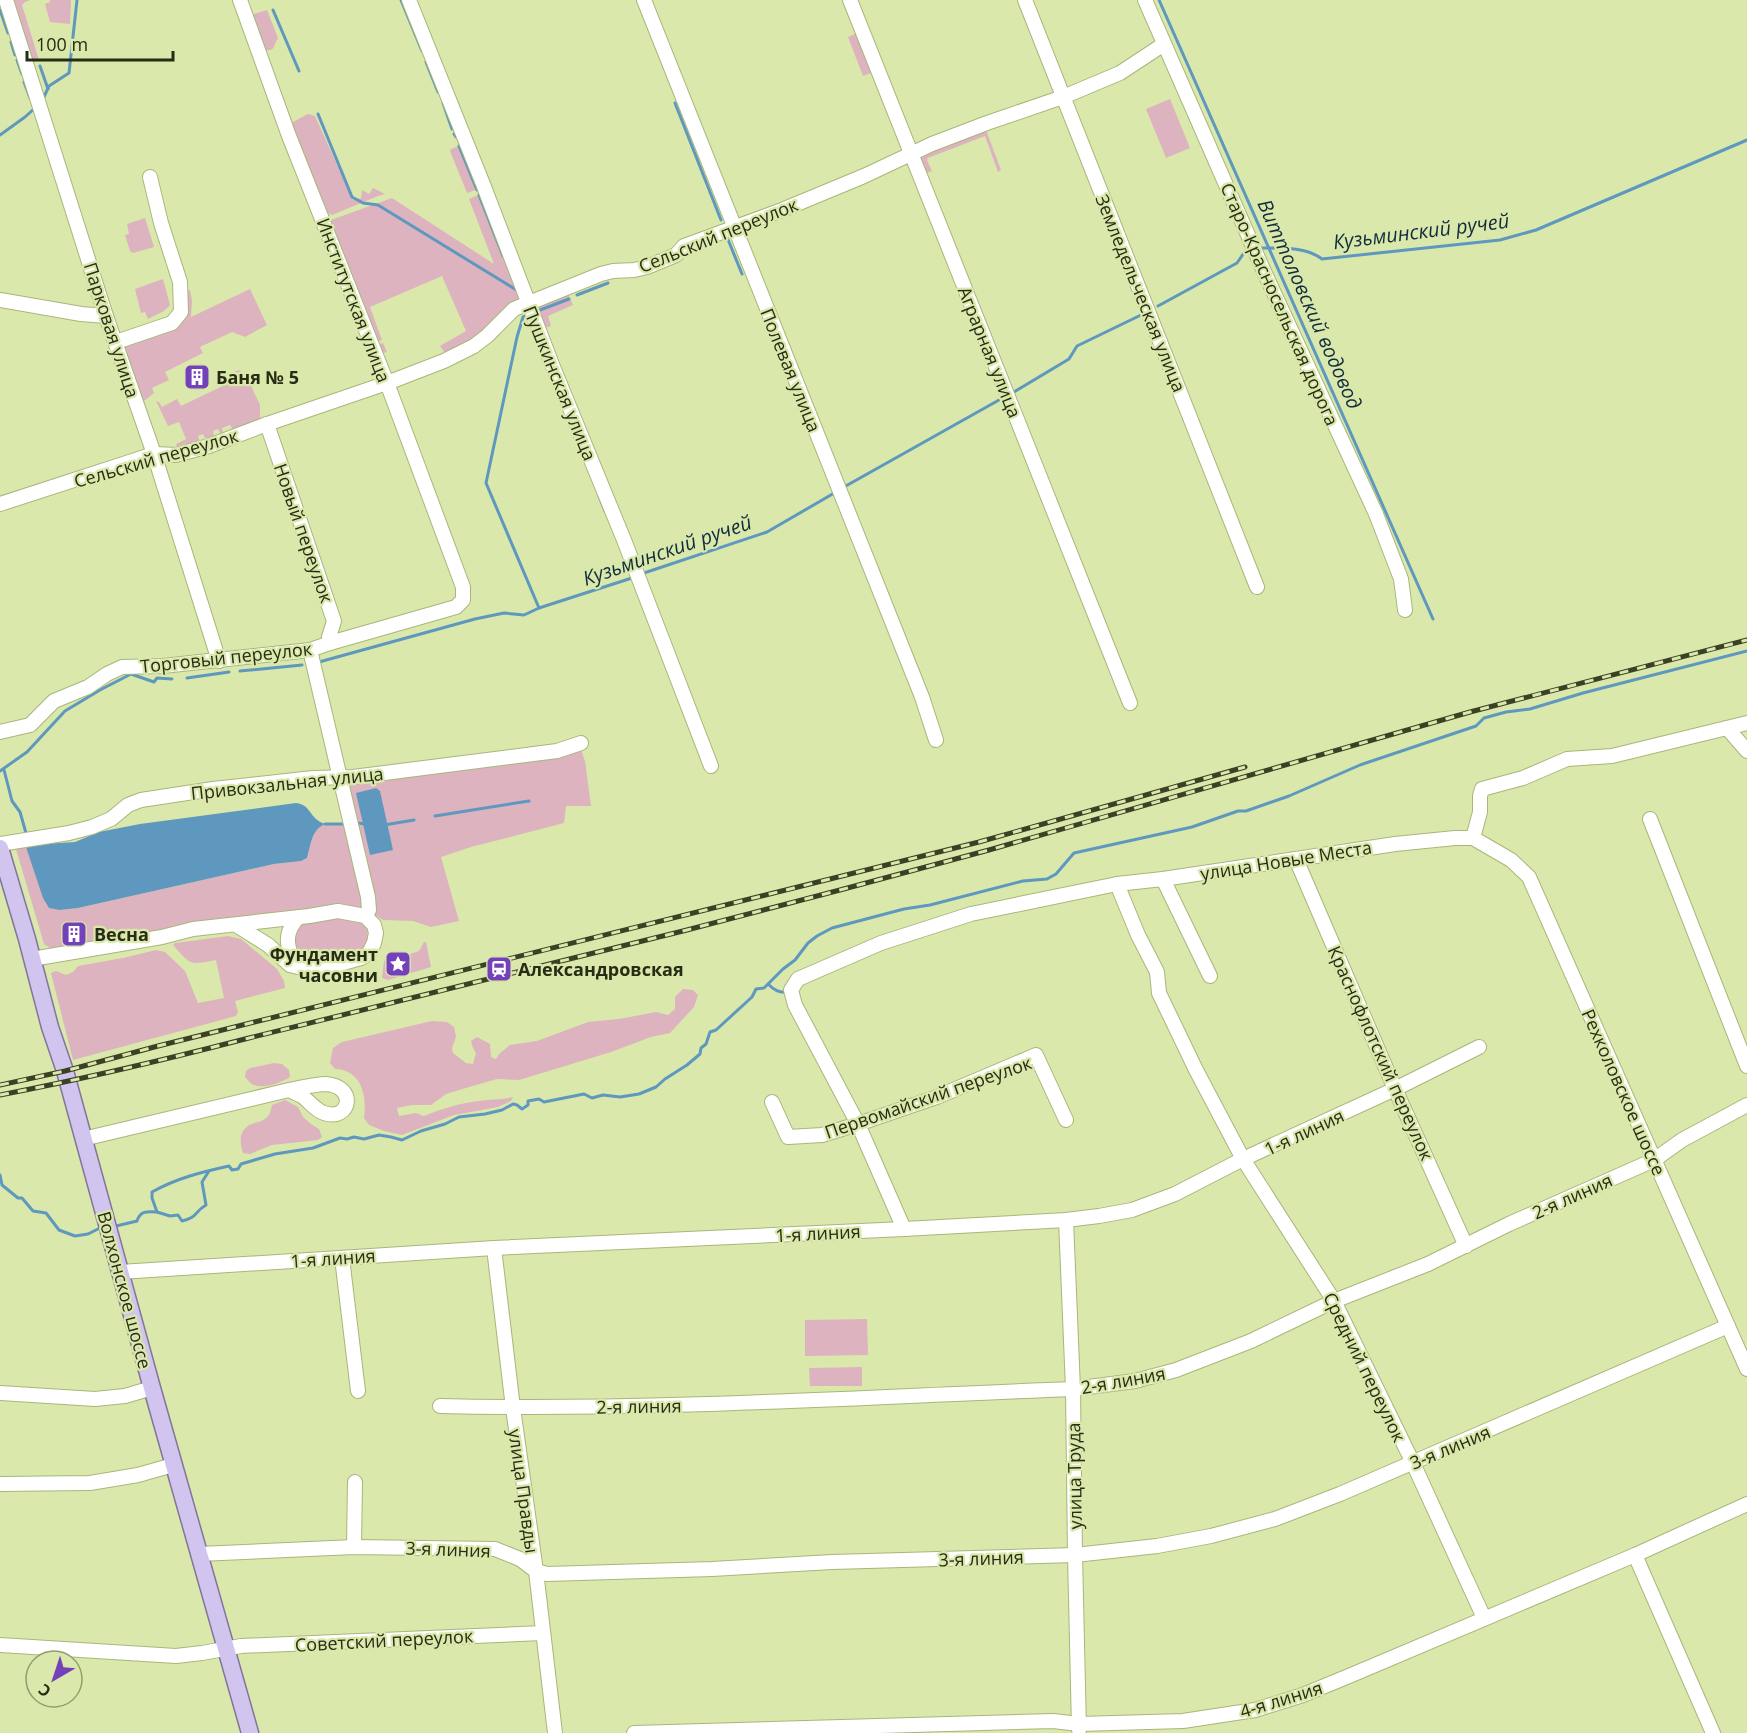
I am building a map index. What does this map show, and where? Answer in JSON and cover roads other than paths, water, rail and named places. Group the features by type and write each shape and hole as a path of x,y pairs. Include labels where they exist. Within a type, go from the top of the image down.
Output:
{"main road":[{"name":"Волхонское шоссе","path":"0,846 5,885 32,959 50,1027 65,1071 250,1733"}],"street":[{"name":"Парковая улица","path":"6,0 219,661"},
{"name":"Институтская улица","path":"240,0 289,136 387,383 463,588 463,600"},
{"name":"Пушкинская улица","path":"409,0 553,367 624,540 711,766"},
{"name":"Полевая улица","path":"644,0 922,697 936,740"},
{"name":"Аграрная улица","path":"850,0 1130,704"},
{"name":"Земледельческая улица","path":"1024,0 1257,587"},
{"name":"Старо-Красносельская дорога","path":"1145,0 1262,267 1376,514 1401,579 1405,610"},
{"name":"Сельский переулок","path":"0,504 154,454 176,455 208,447 444,361 474,346 488,336 514,309 529,302 600,274 647,267 676,255 684,246 779,211 987,123 1063,97 1120,73 1164,44"},
{"path":"116,342 172,323 181,312 180,282 161,223 150,177"},
{"path":"0,300 106,316"},
{"name":"Новый переулок","path":"267,424 334,621 329,636 330,643"},
{"name":"Торговый переулок","path":"0,732 30,725 54,701 88,687 122,667 219,661 310,650 456,607 463,600"},
{"path":"310,650 370,904 365,916"},
{"path":"1473,838 1480,812 1482,789 1523,778 1567,759 1612,756 1729,731 1747,723"},
{"path":"1729,731 1745,750"},
{"name":"Привокзальная улица","path":"0,846 92,827 111,819 128,805 141,800 213,789 313,778 339,778 557,751 581,743"},
{"path":"1650,819 1747,1066"},
{"name":"улица Новые Места","path":"858,1124 795,1005 791,990 793,985 809,973 881,943 971,914 1117,884 1395,844 1473,838"},
{"name":"Рехколовское шоссе","path":"1473,838 1510,860 1529,877 1747,1369"},
{"name":"Краснофлотский переулок","path":"1296,859 1395,1089 1466,1246"},
{"path":"1163,879 1210,976"},
{"name":"Средний переулок","path":"1117,884 1138,935 1157,972 1159,993 1196,1070 1243,1159 1334,1301 1413,1463 1484,1618"},
{"path":"32,959 193,929 338,911 365,916 374,925 376,933 369,953 361,958 350,962 302,968 290,965 268,945 236,925"},
{"path":"299,917 291,925 288,935 289,950 293,959 302,968"},
{"name":"1-я линия","path":"120,1272 494,1248 904,1229 1099,1216 1132,1210 1174,1194 1479,1047"},
{"name":"Первомайский переулок","path":"772,1102 788,1137 822,1135 937,1097 1036,1056 1066,1120"},
{"path":"83,1138 289,1090"},
{"name":"2-я линия","path":"440,1406 513,1408 690,1406 1073,1389 1135,1381 1176,1370 1251,1341 1334,1301 1428,1264 1509,1224 1654,1160 1682,1140 1747,1105"},
{"path":"858,1124 882,1174 904,1229"},
{"name":"улица Труда","path":"1066,1220 1073,1389 1079,1728"},
{"name":"улица Правды","path":"494,1248 555,1733"},
{"path":"342,1257 358,1391"},
{"name":"3-я линия","path":"199,1554 354,1547 495,1550 520,1558 536,1571 547,1574 1075,1555 1168,1544 1211,1536 1275,1519 1340,1494 1728,1326"},
{"path":"0,1393 94,1399 125,1396 152,1388"},
{"path":"0,1484 90,1483 138,1475 174,1465"},
{"path":"354,1547 355,1482"},
{"name":"4-я линия","path":"634,1733 1053,1721 1079,1728 1184,1721 1255,1710 1303,1695 1474,1624 1747,1504"},
{"path":"1635,1555 1713,1733"},
{"name":"Советский переулок","path":"0,1646 176,1656 225,1648 543,1633"}],"water":[{"path":"376,788 380,791 393,850 370,855 356,793"},
{"path":"296,803 305,806 325,824 314,834 307,858 301,861 274,864 78,908 60,910 49,908 43,898 26,847 75,842 99,832 140,824"}],"waterway":[{"path":"43,99 49,86 69,73 77,0"},
{"path":"401,0 422,51"},
{"name":"Виттоловский водовод","path":"1159,0 1433,619"},
{"path":"0,10 8,33"},
{"path":"273,10 299,71"},
{"path":"11,42 15,55"},
{"path":"17,60 22,74"},
{"path":"426,62 438,92"},
{"path":"40,66 48,89"},
{"path":"24,82 30,98"},
{"path":"443,103 452,129"},
{"path":"675,103 721,220"},
{"path":"0,135 35,108"},
{"path":"318,114 352,197 363,203 378,205 518,291"},
{"name":"Кузьминский ручей","path":"1263,248 1302,250 1322,259 1500,240 1536,230 1747,140"},
{"path":"459,146 477,190"},
{"path":"479,195 503,256"},
{"path":"727,237 742,274"},
{"name":"Кузьминский ручей","path":"1158,306 1237,263 1246,250"},
{"path":"577,295 608,283"},
{"path":"540,310 569,299"},
{"path":"528,315 523,317 517,337 486,483 539,608"},
{"name":"Кузьминский ручей","path":"1014,392 1069,359 1077,346 1141,315"},
{"name":"Кузьминский ручей","path":"844,487 999,400"},
{"name":"Кузьминский ручей","path":"641,574 767,532 836,492"},
{"path":"599,496 605,511"},
{"name":"Кузьминский ручей","path":"319,662 475,619 504,613 524,615 635,577"},
{"path":"112,1227 137,1221 144,1212 157,1212 152,1192 161,1187 180,1179 229,1166 232,1170 238,1169 241,1164 275,1154 313,1148 340,1138 364,1139 379,1135 402,1140 459,1117 502,1110 513,1104 522,1109 528,1105 528,1101 539,1099 544,1102 584,1094 592,1098 603,1095 620,1097 639,1094 656,1087 700,1054 710,1032 716,1030 752,997 756,989 764,988 795,960 808,943 832,928 1023,881 1047,879 1056,874 1074,853 1192,827 1238,811 1246,811 1289,796 1360,765 1476,726 1484,718 1530,709 1747,651"},
{"name":"Кузьминский ручей","path":"240,671 302,665"},
{"name":"Кузьминский ручей","path":"187,678 229,672"},
{"name":"Кузьминский ручей","path":"0,771 27,752 65,711 100,690 131,674 154,682 157,678 172,679"},
{"path":"4,770 12,801 20,812 26,833"},
{"path":"435,816 529,801"},
{"path":"384,825 414,820"},
{"path":"358,823 365,824"},
{"path":"325,824 345,824"},
{"path":"768,984 777,991 787,992"},
{"path":"157,1212 170,1216 178,1215 182,1221 193,1216 206,1205 202,1182 209,1171"},
{"path":"0,1175 2,1185 18,1198 22,1198 33,1211 46,1213 59,1230 75,1236 88,1234 102,1227"}],"railway":[{"path":"0,1095 154,1062 683,931 989,850 1470,712 1747,640"},
{"path":"0,1085 65,1071 979,842 1245,767"}],"place":[{"name":"Баня № 5","path":"197,377"},
{"name":"Весна","path":"74,934"},
{"name":"Фундамент часовни","path":"398,964"},
{"name":"Александровская","path":"499,969"}]}
